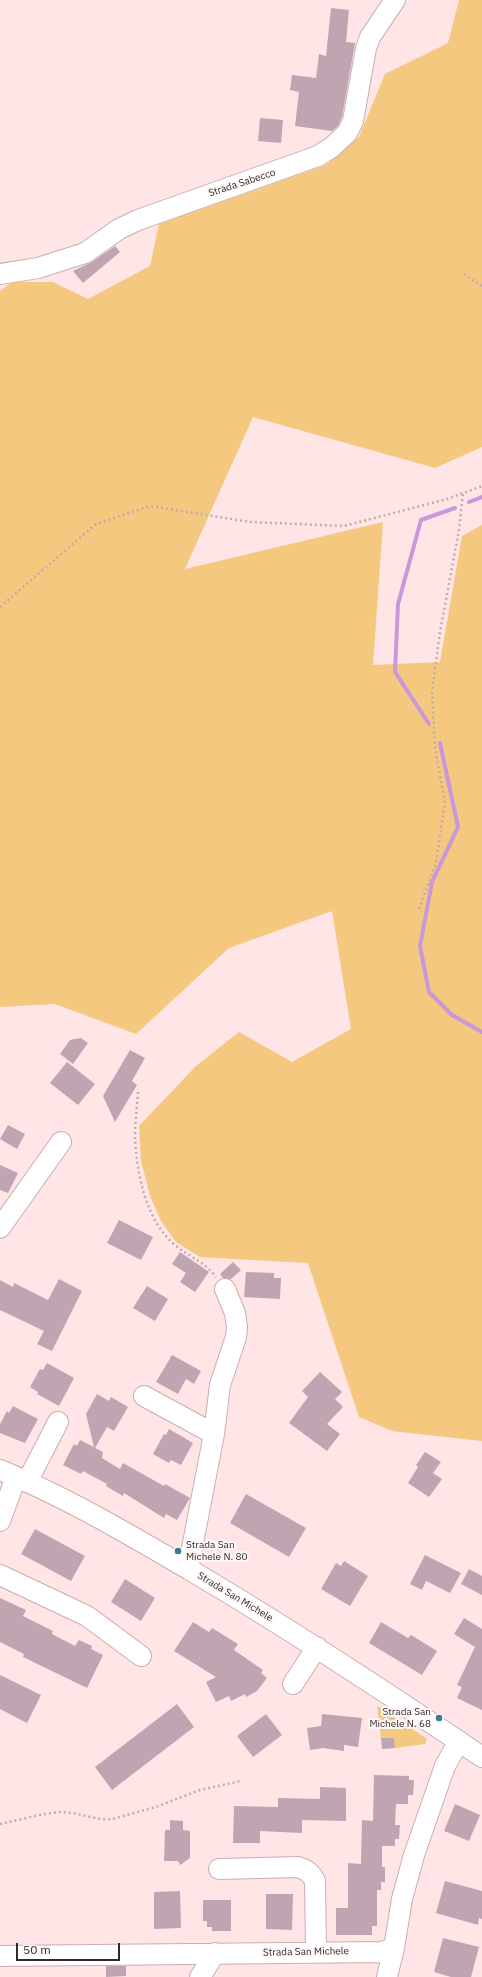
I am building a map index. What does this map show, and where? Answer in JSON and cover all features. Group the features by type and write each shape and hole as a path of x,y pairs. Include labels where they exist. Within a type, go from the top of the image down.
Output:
{"street":[{"name":"Strada Sabecco","path":"0,274 38,268 85,253 119,229 138,220 199,197 292,166 318,156 332,147 347,133 353,121 366,48 370,37 395,0"},
{"path":"0,1228 61,1142"},
{"path":"188,1569 214,1434 220,1385 236,1337 237,1327 235,1313 225,1289"},
{"path":"144,1396 214,1434"},
{"path":"0,1521 14,1476 58,1422"},
{"name":"Strada San Michele","path":"14,1476 107,1522 188,1569 317,1647 482,1757"},
{"path":"0,1575 87,1616 141,1656"},
{"path":"293,1684 317,1647"},
{"path":"387,1977 394,1948 402,1899 414,1855 445,1766 459,1741"},
{"path":"219,1869 298,1868 311,1874 315,1881 316,1952"},
{"name":"Strada San Michele","path":"0,1956 381,1952 394,1948"},
{"path":"200,1977 216,1953"}],"path":[{"path":"464,274 482,286"},
{"path":"0,607 96,524 150,506 250,522 344,526 446,499 482,486"},
{"path":"419,909 436,863 445,802 435,748 432,692 440,632 459,530 463,493"},
{"path":"138,1092 135,1138 140,1173 146,1199 153,1216 175,1245 205,1264 225,1289"},
{"path":"0,1824 60,1812 73,1812 105,1820 112,1819 156,1807 200,1790 240,1781"}],"shaded area":[{"path":"459,0 482,0 482,447 435,468 253,417 185,569 383,522 373,665 440,662 462,536 482,525 482,1441 392,1431 359,1417 308,1263 200,1257 176,1242 161,1221 150,1196 141,1161 139,1126 196,1066 239,1032 292,1062 351,1029 332,911 229,948 136,1034 55,1004 0,1007 0,291 12,282 53,282 88,299 150,266 159,224 326,165 359,137 385,74 448,43"},
{"path":"377,1706 427,1739 425,1744 395,1748 394,1738 381,1738"}],"building":[{"path":"331,8 349,10 346,42 355,43 342,117 338,126 332,131 295,126 299,92 290,90 292,75 316,78 319,54 326,56"},
{"path":"260,118 283,120 281,143 258,141"},
{"path":"115,246 120,252 83,283 73,271 92,262"},
{"path":"81,1038 88,1043 73,1064 60,1054 70,1040"},
{"path":"130,1050 145,1058 132,1081 137,1085 115,1122 103,1096"},
{"path":"67,1062 95,1084 78,1105 50,1083"},
{"path":"8,1125 25,1134 17,1149 0,1139"},
{"path":"0,1165 18,1173 8,1193 0,1190"},
{"path":"119,1220 153,1237 141,1260 107,1243"},
{"path":"180,1252 209,1272 195,1292 180,1282 186,1273 172,1264"},
{"path":"233,1262 241,1270 231,1279 223,1278 220,1274"},
{"path":"246,1272 274,1273 274,1278 281,1278 280,1299 244,1297"},
{"path":"59,1279 82,1291 52,1351 37,1344 44,1331 0,1310 0,1280 13,1287 14,1283 48,1300"},
{"path":"147,1286 168,1299 155,1321 133,1308"},
{"path":"172,1355 201,1371 194,1384 186,1379 178,1394 156,1382"},
{"path":"47,1363 74,1378 59,1406 37,1394 38,1392 30,1387 40,1369 43,1370"},
{"path":"320,1372 342,1392 335,1399 343,1407 327,1424 340,1434 327,1451 289,1423 308,1397 302,1391"},
{"path":"97,1394 109,1401 111,1397 128,1407 114,1431 107,1427 95,1448 103,1452 102,1458 120,1469 123,1463 164,1486 165,1484 190,1498 177,1520 166,1514 164,1518 124,1493 123,1496 106,1486 107,1484 83,1471 81,1474 63,1465 74,1444 77,1446 80,1440 94,1447 86,1414"},
{"path":"13,1406 38,1419 25,1443 0,1433 0,1424 7,1411 9,1413"},
{"path":"169,1429 193,1443 181,1465 171,1460 169,1463 153,1454 164,1434 166,1435"},
{"path":"425,1452 441,1462 433,1473 442,1479 429,1497 408,1483 418,1467 416,1465"},
{"path":"246,1494 306,1528 289,1557 230,1523"},
{"path":"35,1529 85,1556 71,1581 21,1554"},
{"path":"425,1555 461,1573 450,1593 426,1581 422,1590 410,1584"},
{"path":"344,1561 368,1576 350,1606 321,1589 336,1563 341,1566"},
{"path":"469,1569 482,1576 482,1595 461,1584"},
{"path":"125,1579 155,1598 141,1621 111,1602"},
{"path":"0,1598 26,1610 23,1616 53,1631 52,1634 75,1646 79,1640 92,1646 91,1649 103,1655 87,1688 23,1657 24,1654 0,1642"},
{"path":"464,1618 482,1629 482,1710 457,1698 462,1687 457,1685 475,1647 454,1634"},
{"path":"193,1622 209,1632 212,1628 238,1644 234,1650 263,1670 261,1673 267,1678 257,1691 246,1697 245,1694 231,1701 229,1696 216,1702 206,1682 216,1677 174,1651"},
{"path":"381,1622 408,1638 411,1635 437,1651 422,1675 369,1643"},
{"path":"0,1675 41,1695 27,1723 0,1709"},
{"path":"177,1704 194,1727 112,1790 95,1767"},
{"path":"266,1714 282,1735 253,1757 237,1736"},
{"path":"322,1714 362,1718 358,1747 344,1745 344,1751 323,1748 310,1750 307,1728 321,1726"},
{"path":"381,1738 394,1738 395,1748 382,1749"},
{"path":"374,1775 409,1776 409,1780 414,1780 413,1795 408,1795 408,1804 396,1804 395,1825 400,1825 399,1839 395,1839 395,1846 382,1846 382,1867 385,1867 385,1882 381,1882 381,1890 377,1890 377,1926 372,1926 372,1935 336,1935 336,1908 348,1908 348,1863 361,1864 362,1820 373,1821"},
{"path":"320,1787 346,1788 346,1821 302,1820 302,1833 260,1831 260,1843 233,1843 234,1806 278,1807 278,1798 320,1799"},
{"path":"455,1804 480,1815 469,1841 444,1831"},
{"path":"170,1820 183,1821 183,1830 190,1831 190,1858 180,1865 178,1861 164,1861 165,1830 170,1830"},
{"path":"445,1881 482,1891 482,1919 479,1918 478,1925 436,1913"},
{"path":"180,1891 181,1928 154,1929 154,1892"},
{"path":"266,1894 293,1894 292,1930 266,1929"},
{"path":"203,1900 231,1900 231,1931 212,1931 212,1927 207,1927 207,1921 203,1921"},
{"path":"443,1938 479,1947 471,1977 451,1977 434,1972"},
{"path":"106,1966 126,1966 126,1976 106,1977"}],"waterway":[{"path":"469,502 482,497"},
{"path":"429,724 395,672 398,604 421,520 455,508"},
{"path":"440,743 458,827 432,882 420,946 429,992 452,1015 482,1032"}],"place":[{"name":"Strada San Michele N. 80","path":"178,1551"},
{"name":"Strada San Michele N. 68","path":"439,1718"}]}
